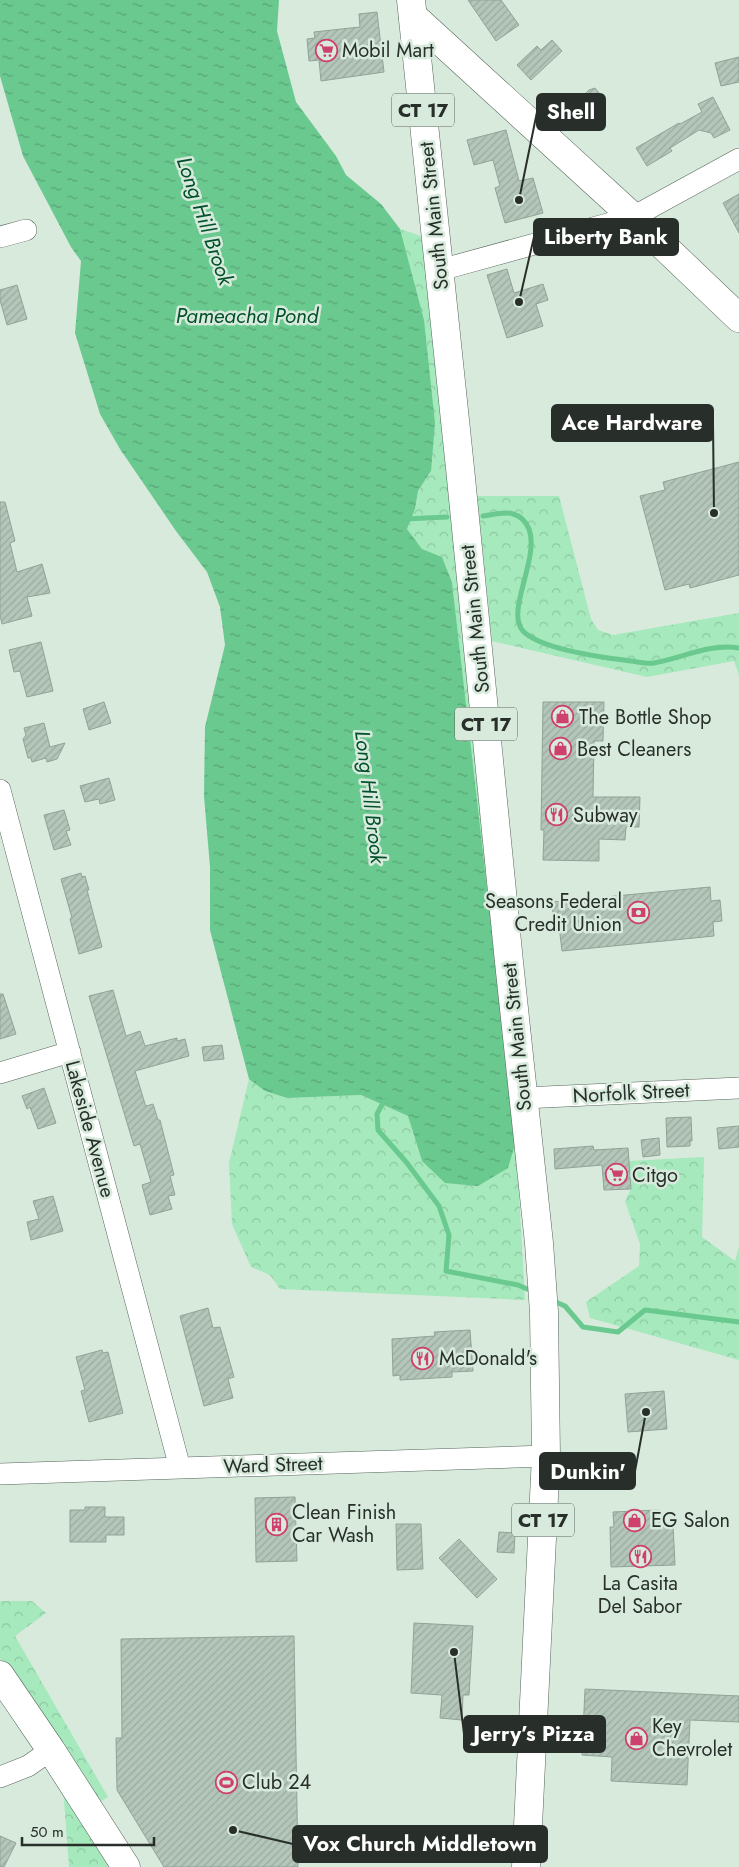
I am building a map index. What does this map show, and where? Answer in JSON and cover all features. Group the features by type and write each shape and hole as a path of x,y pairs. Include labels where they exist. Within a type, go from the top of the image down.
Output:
{"main road":[{"path":"412,8 739,318"},
{"name":"South Main Street","path":"412,8 539,1243 544,1312 546,1456 526,1867"},
{"path":"0,1675 126,1867"}],"street":[{"path":"440,270 633,217 739,159"},
{"path":"0,237 26,230"},
{"name":"Lakeside Avenue","path":"0,790 180,1468"},
{"path":"0,1073 70,1052"},
{"name":"Norfolk Street","path":"523,1098 739,1088"},
{"name":"Ward Street","path":"0,1474 546,1456"},
{"path":"0,1777 28,1766 51,1750"}],"green space":[{"path":"400,229 424,237 496,973 452,582 442,557 422,549 407,529 415,509 418,491 431,471"},
{"path":"477,496 559,496 591,619 598,630 613,635 739,613 739,675 734,661 647,677 492,641"},
{"path":"249,1079 265,1091 287,1098 361,1095 408,1116 422,1161 516,1141 525,1300 280,1289 270,1275 251,1267 232,1224 229,1163"},
{"path":"704,1157 702,1237 735,1261 739,1247 739,1360 590,1318 586,1302 639,1266 640,1244 625,1201 631,1189 629,1161"},
{"path":"0,1601 32,1601 46,1613 15,1636 108,1797 97,1804 71,1759 0,1658"},
{"path":"63,1787 111,1867 69,1867"}],"water":[{"name":"Pameacha Pond","path":"0,0 279,0 277,31 296,102 336,156 346,175 381,204 400,229 424,320 435,423 431,471 418,491 415,509 407,529 422,549 442,557 452,582 516,1141 508,1168 478,1186 445,1183 422,1161 408,1116 361,1095 287,1098 265,1091 249,1079 210,930 210,867 204,796 205,727 225,645 220,607 207,572 176,531 120,449 100,414 75,333 81,261 71,247 23,156 0,76"}],"building":[{"path":"468,0 501,0 519,25 496,41"},
{"path":"377,12 384,72 321,81 319,60 309,61 307,39 315,38 314,32 360,27 359,14"},
{"path":"552,40 562,51 531,80 517,65 537,46 541,50"},
{"path":"739,57 739,82 721,86 715,63"},
{"path":"595,88 605,100 604,106 583,125 569,109 589,90"},
{"path":"713,97 730,130 714,138 711,133 699,130 670,148 672,151 647,166 636,148 702,112 698,104"},
{"path":"506,130 519,181 533,178 543,213 505,223 495,188 500,186 493,160 474,165 467,140"},
{"path":"739,194 739,233 723,203"},
{"path":"507,269 514,293 543,284 548,300 536,304 543,326 507,338 487,275"},
{"path":"17,285 27,319 7,325 0,300 0,290"},
{"path":"739,462 739,575 690,588 689,584 665,590 640,496 665,490 663,482"},
{"path":"0,502 5,502 15,541 10,543 17,572 42,564 50,593 27,597 32,616 2,624 0,615"},
{"path":"41,642 53,691 27,697 20,671 14,672 9,650"},
{"path":"104,702 111,723 89,730 83,709"},
{"path":"543,702 604,702 603,741 594,741 593,797 640,797 639,827 626,827 625,840 599,839 599,861 543,860 544,830 541,830"},
{"path":"44,723 50,747 65,743 57,759 47,762 46,758 32,762 31,758 28,758 23,739 26,735 24,728"},
{"path":"109,778 115,800 100,804 99,799 85,802 80,786"},
{"path":"64,810 70,830 66,831 71,845 54,850 44,815"},
{"path":"81,873 82,877 85,876 89,890 87,890 102,947 79,954 70,919 72,918 61,879"},
{"path":"710,887 711,901 720,900 722,921 713,922 714,936 562,951 559,926 554,927 552,902"},
{"path":"113,990 126,1036 140,1031 145,1046 177,1038 177,1041 185,1039 189,1056 135,1071 146,1106 153,1104 158,1120 160,1120 174,1175 170,1176 175,1195 168,1196 172,1209 150,1215 142,1185 151,1182 140,1144 134,1146 89,996"},
{"path":"0,994 3,994 16,1034 0,1039"},
{"path":"222,1045 224,1059 204,1061 202,1047"},
{"path":"44,1088 56,1123 38,1129 30,1107 27,1109 22,1096"},
{"path":"691,1117 692,1141 690,1141 690,1146 667,1147 666,1118"},
{"path":"739,1126 739,1147 719,1149 717,1128"},
{"path":"659,1138 660,1155 643,1157 641,1140"},
{"path":"593,1146 594,1150 628,1148 631,1189 604,1190 602,1165 555,1169 554,1149"},
{"path":"53,1196 63,1231 31,1240 27,1222 39,1219 33,1201"},
{"path":"208,1308 213,1328 220,1327 234,1377 228,1379 233,1398 204,1406 180,1316"},
{"name":"McDonald's","path":"470,1330 473,1371 452,1372 452,1377 400,1380 400,1375 393,1376 392,1339 435,1336 434,1332"},
{"path":"102,1350 103,1353 108,1352 123,1413 89,1422 81,1391 85,1390 76,1357"},
{"path":"664,1391 667,1429 628,1432 625,1394"},
{"name":"Clean Finish Car Wash","path":"295,1497 297,1561 256,1562 255,1498"},
{"path":"85,1507 105,1507 105,1517 124,1517 124,1535 106,1535 106,1542 70,1542 70,1510 85,1510"},
{"path":"659,1510 660,1526 673,1525 675,1565 611,1567 610,1527 614,1527 613,1512"},
{"path":"396,1524 421,1524 423,1569 397,1570"},
{"path":"499,1532 515,1533 514,1553 497,1552"},
{"path":"459,1539 497,1579 477,1598 439,1558"},
{"path":"414,1623 473,1626 469,1695 463,1695 462,1720 440,1718 442,1695 411,1693"},
{"path":"294,1636 298,1867 164,1867 117,1790 116,1738 122,1738 121,1639"},
{"name":"Key Chevrolet","path":"585,1689 739,1696 739,1722 690,1720 687,1785 611,1781 612,1757 582,1755"},
{"path":"0,1836 16,1843 4,1867 0,1867"}],"waterway":[{"path":"483,516 510,513 523,520 529,529 531,541 530,554 518,611 519,622 523,631 532,638 574,652 649,663 665,661 707,649 739,648"},
{"path":"405,519 447,517"},
{"name":"Long Hill Brook","path":"384,1101 377,1114 378,1130 407,1163 439,1206 449,1235 446,1271 518,1285 534,1292"},
{"name":"Long Hill Brook","path":"551,1300 565,1306 583,1327 618,1332 645,1310 739,1322"}],"place":[{"name":"Mobil Mart","path":"326,50"},
{"name":"Shell","path":"519,200"},
{"name":"Liberty Bank","path":"519,302"},
{"name":"Ace Hardware","path":"714,513"},
{"name":"The Bottle Shop","path":"563,717"},
{"name":"Best Cleaners","path":"561,749"},
{"name":"Subway","path":"557,815"},
{"name":"Seasons Federal Credit Union","path":"638,913"},
{"name":"Citgo","path":"616,1175"},
{"name":"McDonald's","path":"423,1358"},
{"name":"Dunkin'","path":"646,1412"},
{"name":"EG Salon","path":"635,1520"},
{"name":"Clean Finish Car Wash","path":"276,1524"},
{"name":"La Casita Del Sabor","path":"640,1557"},
{"name":"Jerry’s Pizza","path":"454,1652"},
{"name":"Key Chevrolet","path":"636,1738"},
{"name":"Club 24","path":"226,1782"},
{"name":"Vox Church Middletown","path":"233,1830"}]}
